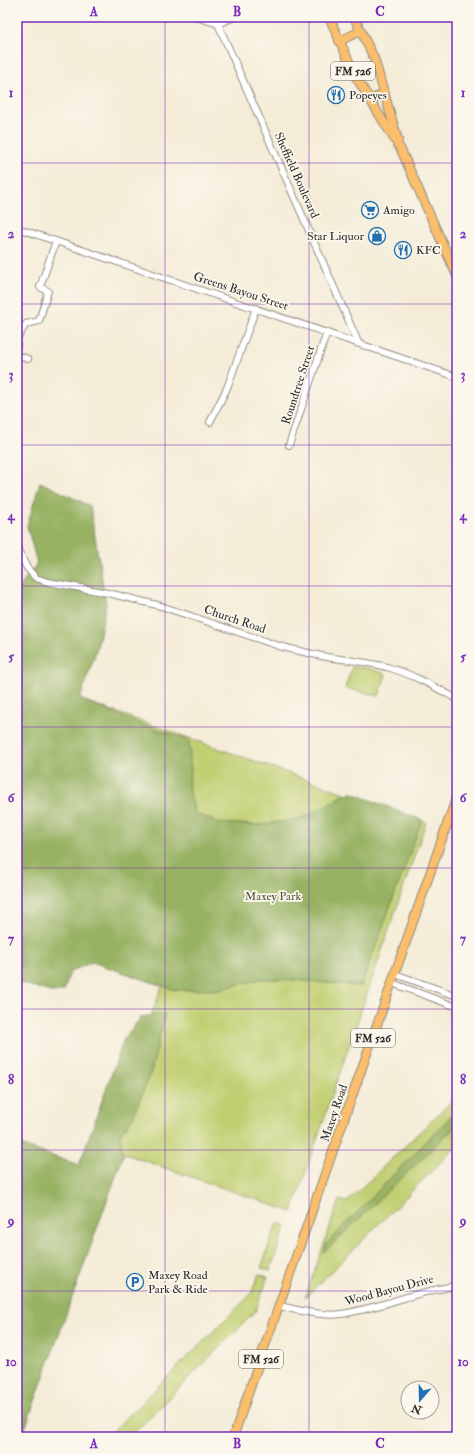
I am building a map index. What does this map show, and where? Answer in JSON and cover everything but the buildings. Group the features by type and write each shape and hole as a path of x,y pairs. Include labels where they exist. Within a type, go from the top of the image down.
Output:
{"main road":[{"name":"FM 526","path":"329,17 356,77 401,150 457,276"},
{"name":"FM 526","path":"354,17 374,58 401,150"},
{"path":"339,41 361,31"},
{"path":"370,100 385,93"},
{"name":"Maxey Road","path":"233,1437 457,796"}],"street":[{"path":"196,17 218,24 234,17"},
{"name":"Sheffield Boulevard","path":"215,17 358,342"},
{"name":"Greens Bayou Street","path":"17,228 358,342 457,377"},
{"path":"17,347 17,339 26,324 39,321 48,291 40,287 56,241"},
{"path":"210,422 227,388 256,308"},
{"name":"Roundtree Street","path":"289,445 327,332"},
{"path":"17,355 28,359"},
{"name":"Church Road","path":"17,548 27,568 36,578 48,582 108,592 161,606 279,646 327,657 357,660 388,667 413,677 457,699"},
{"path":"395,974 457,996"},
{"path":"392,984 457,1007"},
{"name":"Wood Bayou Drive","path":"280,1306 306,1312 340,1315 360,1312 413,1295 446,1287 457,1286"},
{"path":"453,1437 457,1425"}],"green space":[{"path":"40,482 90,506 106,604 97,648 80,699 140,724 189,740 191,771 188,786 195,813 220,823 259,825 303,818 350,792 422,820 361,986 293,980 261,979 216,990 175,990 92,962 70,972 64,991 54,993 17,982 17,591 37,563 27,526"},
{"path":"352,667 367,668 386,674 379,696 345,688"},
{"name":"Maxey Park","path":"17,677 426,822 292,1212 105,1147 171,960"},
{"path":"165,1014 151,1072 132,1119 120,1134 123,1156 22,1437 17,1437 17,1144 79,1165 124,1039 141,1017"},
{"path":"457,1096 457,1146 305,1298 339,1200 347,1202"},
{"path":"457,1110 457,1125 323,1253 326,1244"},
{"path":"277,1223 286,1226 270,1271 261,1268"},
{"path":"259,1274 268,1277 255,1312 130,1437 107,1437 251,1294"}],"place":[{"name":"Popeyes","path":"336,95"},
{"name":"Amigo","path":"370,210"},
{"name":"Star Liquor","path":"377,236"},
{"name":"KFC","path":"403,250"},
{"name":"Maxey Road Park & Ride","path":"135,1282"}]}
